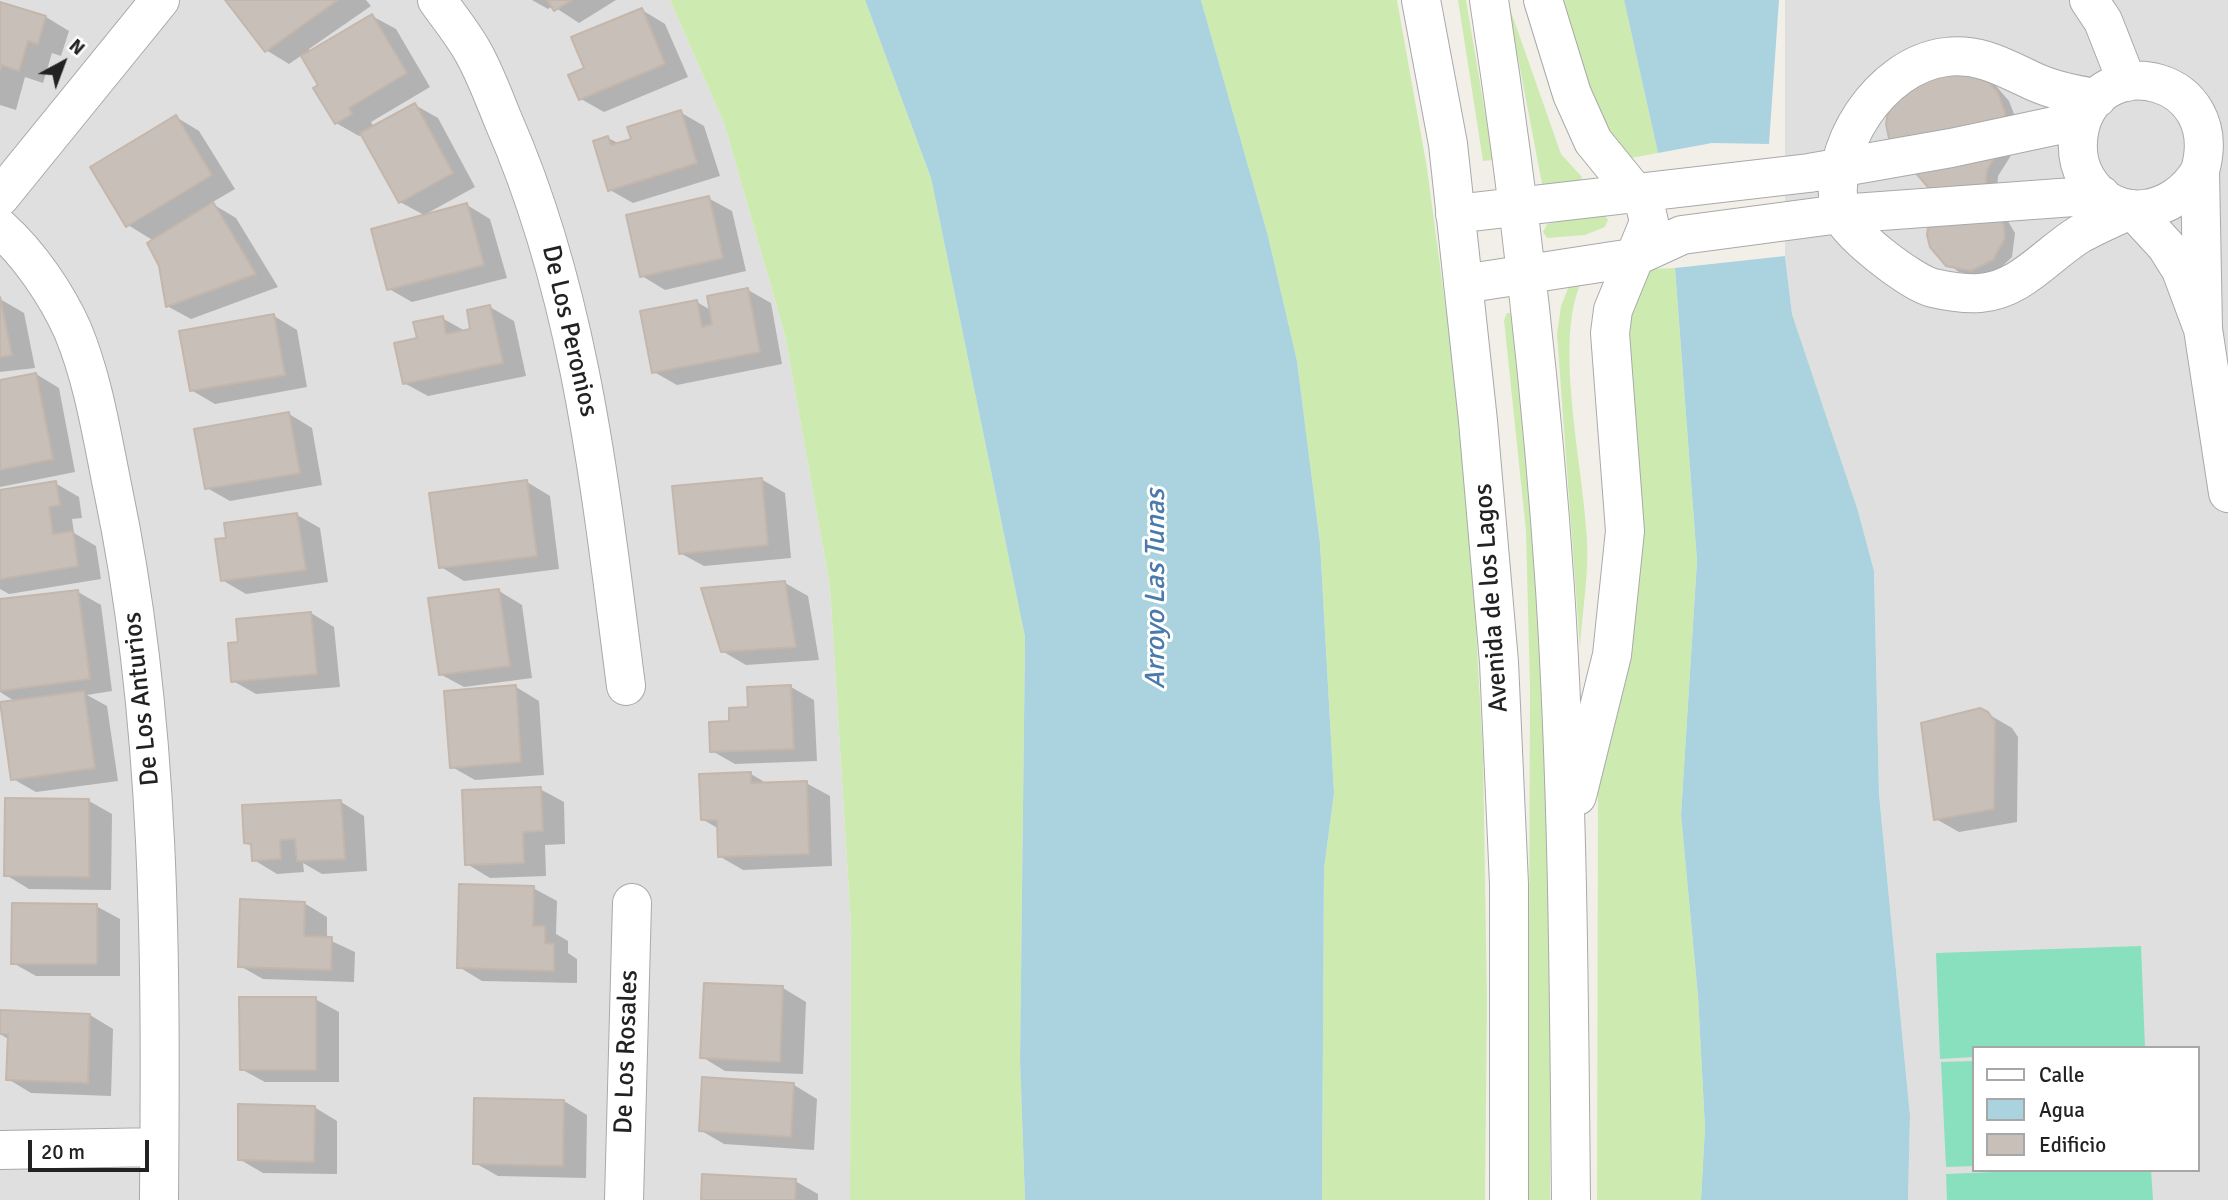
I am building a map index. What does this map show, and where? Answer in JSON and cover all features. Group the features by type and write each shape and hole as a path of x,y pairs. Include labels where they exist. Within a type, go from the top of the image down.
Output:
{"street":[{"path":"0,197 160,0"},
{"name":"De Los Peronios","path":"437,0 474,52 517,150 543,219 570,322 595,448 626,686"},
{"name":"Avenida de los Lagos","path":"1421,0 1445,128 1455,214 1478,421 1500,690 1509,884 1508,1200"},
{"path":"1489,0 1505,97 1527,275 1555,590 1566,835 1571,1200"},
{"path":"1543,0 1572,94 1593,141 1645,205 1649,222 1647,234 1632,258 1612,310 1610,333 1625,531 1612,655 1566,835"},
{"path":"2089,0 2104,21 2102,100 2077,140 2078,161 2087,180 2117,202 2166,246 2181,270 2203,329"},
{"path":"1829,216 1824,170 1850,138 1875,98 1905,70 1942,57 1971,55 2003,65 2049,87 2102,100"},
{"path":"1455,214 1824,170 2102,100 2147,81 2167,86 2184,97 2197,112 2204,131 2206,151 2200,171 2203,329 2228,493"},
{"path":"1463,285 1632,258 1682,235 1829,216 2117,202 2157,207 2180,197 2200,171"},
{"path":"1829,216 1894,265 1931,288 1980,293 2008,286 2081,233 2117,202"},
{"name":"De Los Anturios","path":"0,228 15,242 38,274 72,330 92,387 124,541 139,646 153,802 160,987 159,1200"},
{"name":"De Los Rosales","path":"624,1200 632,903"},
{"path":"0,1150 159,1147"}],"shaded area":[{"path":"0,0 670,0 724,123 785,335 830,587 851,925 850,1200 0,1200"},
{"path":"1785,0 2228,0 2228,1200 1908,1200 1910,1116 1879,794 1874,571 1858,511 1792,314 1785,255"}],"green space":[{"path":"670,0 865,0 931,178 1025,637 1020,1060 1025,1200 850,1200 851,925 830,587 785,335 724,123"},
{"path":"1201,0 1397,0 1427,168 1467,468 1483,754 1487,1002 1485,1200 1322,1200 1324,869 1334,793 1320,543 1297,361 1268,236"},
{"path":"1458,0 1466,0 1493,160 1483,161"},
{"path":"1507,0 1561,154 1582,177 1579,184 1546,188 1542,184"},
{"path":"1550,0 1624,0 1658,153 1620,160"},
{"path":"1603,213 1608,220 1605,227 1585,235 1547,238 1543,232 1547,224"},
{"path":"1675,268 1697,561 1681,815 1698,996 1705,1128 1701,1200 1597,1200 1598,793 1608,700 1622,338 1636,283 1652,269"},
{"path":"1580,285 1573,311 1570,374 1587,540 1580,648 1557,334 1561,306 1569,286"},
{"path":"1507,313 1511,313 1534,527 1550,880 1550,1200 1528,1200 1530,689 1526,531 1504,320"},
{"path":"2141,946 2145,1046 1972,1046 1972,1057 1940,1059 1936,953"},
{"path":"1972,1061 1972,1166 1946,1167 1941,1062"},
{"path":"2151,1172 2153,1200 1947,1200 1946,1174"}],"water":[{"name":"Arroyo Las Tunas","path":"865,0 1201,0 1268,236 1297,361 1320,543 1334,793 1324,869 1322,1200 1025,1200 1020,1060 1025,637 931,178"},
{"path":"1624,0 1779,0 1769,144 1712,143 1658,153"},
{"path":"1785,256 1792,314 1858,511 1874,571 1879,794 1910,1116 1908,1200 1701,1200 1705,1128 1698,996 1681,815 1697,561 1675,268"}],"building":[{"path":"225,0 338,0 265,52"},
{"path":"547,0 572,0 554,11"},
{"path":"0,2 46,16 38,44 28,41 19,71 2,65 0,71"},
{"path":"642,8 665,64 579,100 568,75 584,68 571,37"},
{"path":"372,14 407,73 349,108 352,114 335,124 313,88 318,85 301,56"},
{"path":"1948,63 1985,77 1998,93 2005,112 2005,131 1999,151 1987,170 1986,182 1988,195 2004,225 2005,238 1993,260 1971,271 1946,266 1930,247 1927,235 1933,193 1890,143 1886,124 1889,105"},
{"path":"415,103 453,173 399,203 360,133"},
{"path":"681,110 697,163 608,191 593,141 608,136 611,145 631,139 627,127"},
{"path":"176,115 212,175 126,227 90,167"},
{"path":"709,196 723,258 640,277 626,215"},
{"path":"213,202 256,274 166,307 159,266 147,243"},
{"path":"467,203 484,265 387,290 371,229"},
{"path":"748,288 760,352 652,373 640,311 697,300 702,327 712,324 707,296"},
{"path":"0,297 12,355 0,357"},
{"path":"490,305 503,363 403,384 394,343 417,338 413,322 443,316 446,334 470,329 467,310"},
{"path":"274,314 285,375 190,391 179,331"},
{"path":"36,373 53,459 0,470 0,380"},
{"path":"289,412 300,473 205,489 194,429"},
{"path":"762,478 768,545 679,554 672,486"},
{"path":"527,480 537,556 439,568 429,493"},
{"path":"56,481 60,505 49,507 53,534 73,531 78,566 0,579 0,490"},
{"path":"297,513 306,570 221,581 215,539 226,538 224,523"},
{"path":"785,581 796,647 721,652 701,588"},
{"path":"499,589 510,666 439,675 428,598"},
{"path":"78,590 90,679 0,691 0,599"},
{"path":"311,612 317,674 231,682 228,643 238,642 236,619"},
{"path":"516,685 521,762 450,768 444,691"},
{"path":"791,685 794,749 710,752 709,722 729,721 729,708 748,707 747,687"},
{"path":"84,691 95,768 11,780 0,702"},
{"path":"1980,708 1988,712 1995,722 1994,809 1934,820 1921,723"},
{"path":"751,772 751,783 807,781 809,854 718,857 717,820 701,820 699,774"},
{"path":"541,787 543,831 523,832 524,863 465,865 462,790"},
{"path":"5,798 89,799 89,877 4,876"},
{"path":"341,800 345,859 297,861 295,839 280,840 281,859 252,861 251,844 244,843 242,805"},
{"path":"459,884 534,886 533,926 545,926 545,943 554,944 554,971 457,968"},
{"path":"240,899 305,902 304,936 332,937 331,970 238,967"},
{"path":"12,903 97,904 97,964 11,964"},
{"path":"704,983 783,986 780,1062 700,1058"},
{"path":"239,997 316,997 316,1070 240,1070"},
{"path":"0,1010 90,1014 88,1083 6,1080 8,1034 0,1034"},
{"path":"702,1077 794,1083 791,1137 699,1131"},
{"path":"474,1098 564,1100 563,1166 473,1164"},
{"path":"238,1104 315,1106 314,1162 238,1160"},
{"path":"702,1174 796,1179 795,1200 701,1200"}]}
